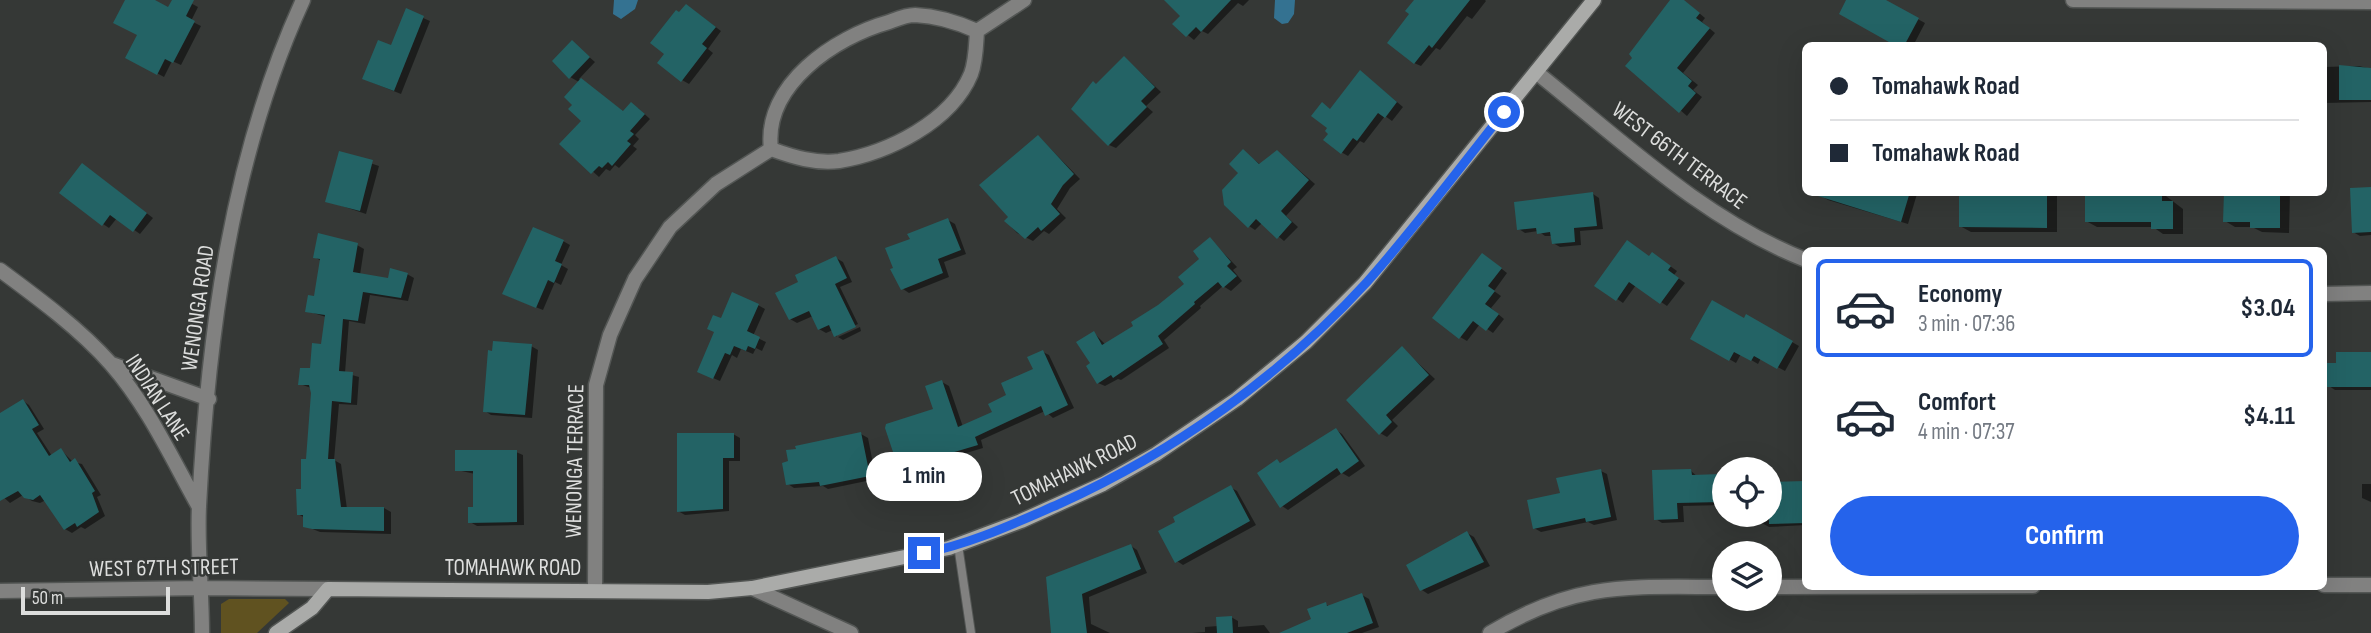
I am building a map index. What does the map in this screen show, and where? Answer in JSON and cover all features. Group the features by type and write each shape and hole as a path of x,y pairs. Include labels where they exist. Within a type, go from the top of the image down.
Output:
{"street":[{"name":"WENONGA ROAD","path":"202,633 199,508 223,267 258,118 285,38 303,0"},
{"path":"977,32 1024,0"},
{"name":"TOMAHAWK ROAD","path":"328,590 595,590 708,593 752,588 958,545 1103,484 1156,454 1237,399 1306,342 1365,283 1594,0"},
{"path":"2073,0 2371,2"},
{"path":"912,15 954,20 977,32 975,55 965,84 953,104 918,130 879,151 837,161 800,160 771,149 769,133 787,89 813,60 858,30 912,15"},
{"name":"WEST 66TH TERRACE","path":"1536,72 1719,215 1754,236 1802,258"},
{"name":"WENONGA TERRACE","path":"595,590 596,385 610,335 635,279 670,227 716,184 771,149"},
{"name":"INDIAN LANE","path":"0,270 59,317 111,364 137,397 199,508"},
{"path":"2327,293 2371,293"},
{"path":"111,364 209,399"},
{"path":"2327,585 2371,585"},
{"name":"WEST 67TH STREET","path":"0,591 202,587 328,590"},
{"path":"1490,633 1541,606 1579,593 1621,587 1712,587"},
{"path":"1782,587 1802,587"},
{"path":"752,588 851,633"},
{"path":"276,633 312,608 328,590"}],"lane":[{"path":"958,545 971,633"}],"shaded area":[{"path":"229,599 285,599 289,603 257,633 221,633 221,604"}],"water":[{"path":"614,0 638,0 635,9 621,19 613,14"},
{"path":"1275,0 1295,0 1294,14 1288,23 1282,24 1274,18"}],"building":[{"path":"125,0 155,0 168,7 172,0 194,0 186,16 195,21 173,63 165,59 157,75 125,58 137,35 113,23"},
{"path":"1164,0 1231,0 1201,32 1196,27 1186,37 1172,24 1180,16"},
{"path":"1414,0 1470,0 1432,48 1429,45 1414,64 1387,43 1409,14 1405,11"},
{"path":"1670,0 1684,0 1700,13 1696,18 1710,28 1677,68 1692,81 1688,86 1696,93 1679,113 1625,66 1632,58 1629,54"},
{"path":"1846,0 1886,0 1919,18 1906,42 1889,42 1839,14"},
{"path":"686,4 716,27 702,44 707,48 681,82 657,63 664,54 650,43 676,10 679,12"},
{"path":"406,8 424,16 394,91 362,79 378,40 391,45"},
{"path":"572,40 590,57 569,79 552,61"},
{"path":"1124,56 1155,87 1141,101 1147,107 1108,146 1071,109 1093,81 1096,84"},
{"path":"2339,65 2371,68 2371,100 2339,100"},
{"path":"1360,70 1397,102 1385,118 1378,113 1357,141 1353,138 1341,154 1323,140 1328,134 1325,131 1327,128 1311,116 1322,102 1330,109"},
{"path":"581,78 623,111 631,102 645,114 630,131 634,134 627,141 631,144 612,166 608,162 591,174 559,144 581,121 568,109 572,105 564,97"},
{"path":"1038,135 1074,174 1051,204 1060,214 1041,231 1038,227 1025,239 1004,221 1008,217 979,185"},
{"path":"1243,149 1259,164 1277,150 1309,180 1281,211 1292,222 1277,239 1256,219 1248,228 1224,205 1222,190 1238,173 1229,164"},
{"path":"339,151 373,160 360,211 325,202"},
{"path":"82,163 147,213 133,232 110,215 102,226 59,193"},
{"path":"2371,187 2371,232 2352,233 2350,188"},
{"path":"1593,192 1597,226 1574,228 1575,242 1552,244 1550,232 1537,234 1536,228 1517,230 1514,202"},
{"path":"1818,196 1909,196 1901,222"},
{"path":"1959,196 2047,196 2047,228 1959,227"},
{"path":"2085,196 2162,196 2162,201 2173,201 2173,229 2151,229 2151,222 2085,222"},
{"path":"2224,196 2280,196 2280,228 2250,228 2250,222 2223,222"},
{"path":"948,218 961,250 938,259 943,273 901,290 890,269 893,268 885,248 910,239 907,234"},
{"path":"533,227 564,240 555,261 562,264 554,283 548,280 536,308 502,294"},
{"path":"318,233 358,243 353,272 388,278 390,268 408,273 401,298 363,292 358,321 343,319 339,371 353,372 351,403 332,401 328,459 335,459 341,507 384,507 384,531 312,529 303,527 303,515 297,515 296,489 301,489 301,459 306,459 311,393 309,385 298,385 300,368 310,368 312,343 321,344 325,315 305,312 308,295 314,296 320,259 313,258"},
{"path":"1210,237 1231,262 1227,266 1237,276 1223,288 1218,282 1194,302 1195,304 1158,336 1163,344 1113,378 1111,375 1097,384 1086,366 1090,363 1076,342 1094,331 1102,345 1133,326 1131,322 1184,284 1178,277 1199,259 1193,251"},
{"path":"1627,240 1649,256 1652,252 1671,266 1668,270 1679,278 1660,304 1629,282 1616,301 1594,286"},
{"path":"1482,253 1502,268 1488,286 1495,291 1485,304 1499,314 1486,331 1473,321 1459,339 1432,318"},
{"path":"836,256 847,278 835,284 856,327 834,337 829,325 818,330 809,311 789,320 775,293 798,282 795,275"},
{"path":"732,292 759,304 747,331 760,337 755,349 748,346 746,351 734,346 730,355 725,353 713,379 697,372 714,332 707,329 713,315 721,318"},
{"path":"1712,300 1744,318 1746,314 1793,341 1777,369 1754,356 1751,361 1734,352 1729,361 1690,339"},
{"path":"493,341 532,344 525,415 483,412 488,350 492,351"},
{"path":"1402,346 1429,375 1386,415 1392,422 1379,435 1346,400"},
{"path":"1043,350 1068,405 1045,416 1041,406 975,437 978,445 904,467 903,462 897,464 886,424 933,409 925,386 942,380 958,427 992,412 988,404 1006,395 1001,383 1033,369 1027,357"},
{"path":"2336,352 2371,352 2371,387 2327,387 2327,363 2336,363"},
{"path":"23,399 39,425 32,429 49,456 61,448 70,462 75,458 95,491 92,493 99,512 77,527 75,523 64,530 40,495 33,500 24,498 18,491 0,501 0,413"},
{"path":"1336,428 1359,461 1341,474 1337,468 1280,508 1257,473 1277,459 1280,463"},
{"path":"861,432 870,476 820,486 819,482 786,485 782,463 788,461 786,450"},
{"path":"677,433 734,433 734,458 723,458 723,509 677,512"},
{"path":"455,450 517,450 517,522 468,523 468,507 473,507 473,471 455,471"},
{"path":"1601,469 1611,517 1586,522 1585,518 1533,529 1527,500 1560,493 1556,478"},
{"path":"1691,469 1692,475 1712,474 1712,502 1677,503 1678,519 1654,520 1652,470"},
{"path":"1802,481 1802,523 1782,524 1782,482"},
{"path":"1231,485 1250,521 1175,563 1158,531 1175,522 1173,517"},
{"path":"1467,531 1484,562 1420,591 1406,565"},
{"path":"1131,544 1141,569 1082,594 1087,633 1051,633 1046,577"},
{"path":"1362,593 1373,623 1347,633 1279,633 1311,619 1307,609 1326,602 1327,606"},
{"path":"1232,616 1233,633 1217,633 1216,617"}],"route":[{"path":"924,553 949,548 1021,521 1103,484 1156,454 1237,399 1306,342 1365,283 1504,112"}]}
